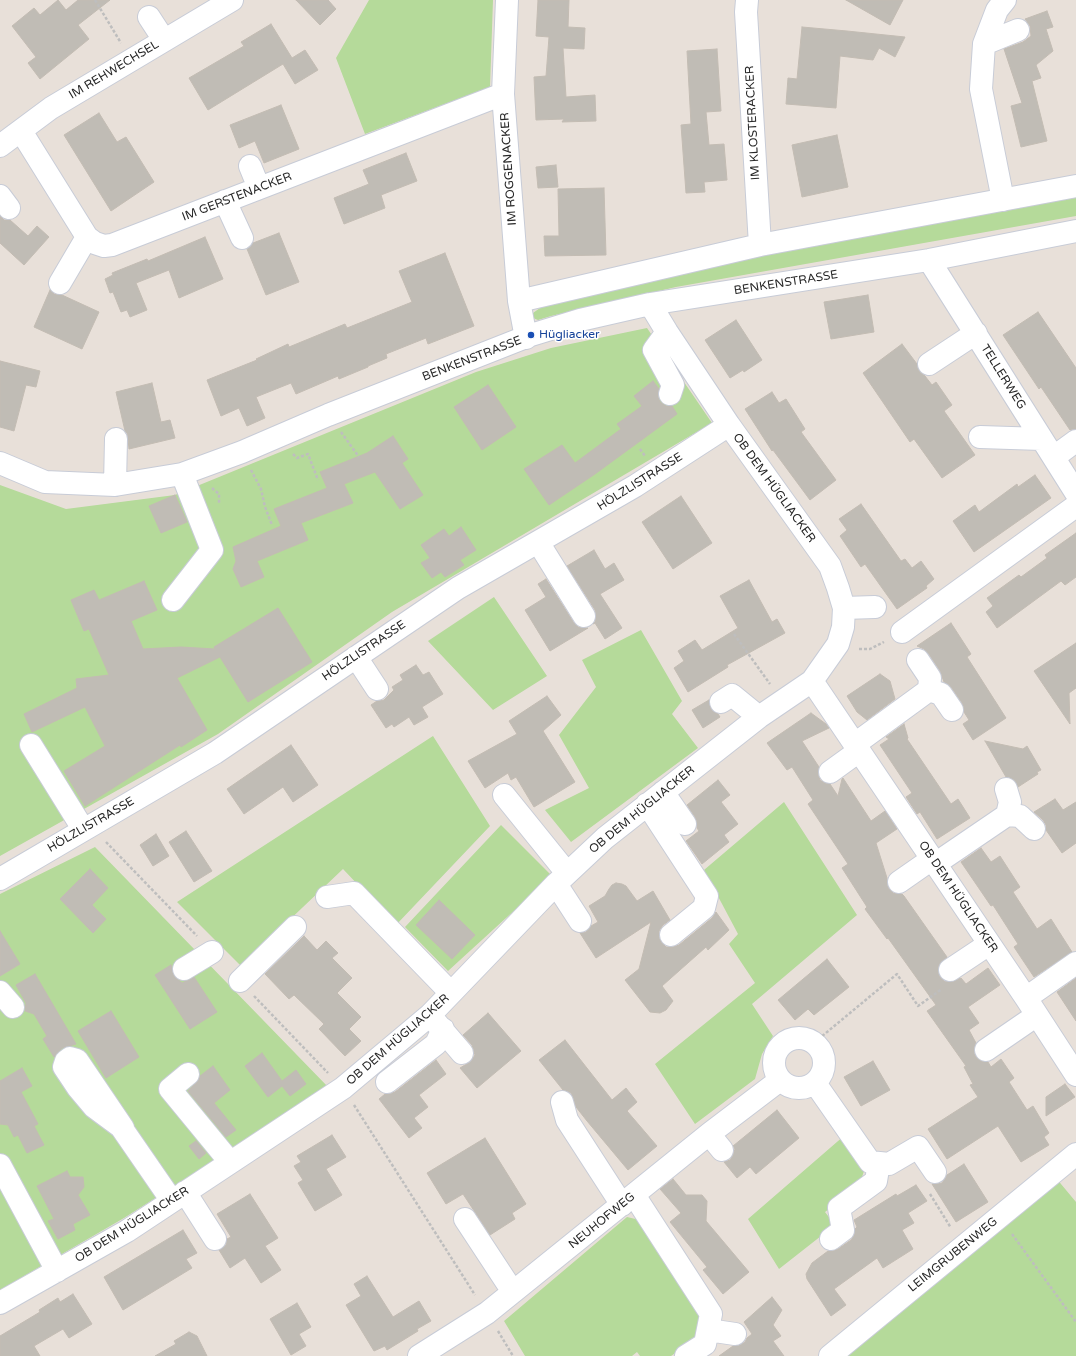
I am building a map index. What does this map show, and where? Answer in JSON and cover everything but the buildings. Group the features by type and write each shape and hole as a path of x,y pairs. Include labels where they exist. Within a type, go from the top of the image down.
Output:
{"street":[{"name":"IM REHWECHSEL","path":"0,146 51,108 232,0"},
{"name":"IM ROGGENACKER","path":"507,0 503,94 519,301 526,338"},
{"name":"IM KLOSTERACKER","path":"748,0 746,12 760,245"},
{"path":"1003,200 980,89 984,44 997,10 1005,0"},
{"path":"149,17 164,40"},
{"path":"984,44 1018,30"},
{"name":"IM GERSTENACKER","path":"87,237 95,243 104,246 112,245 503,94"},
{"path":"21,131 87,237 60,283"},
{"path":"250,166 259,188"},
{"path":"519,301 760,245 1076,186"},
{"path":"225,201 242,238"},
{"name":"BENKENSTRASSE","path":"0,463 45,482 115,485 182,474 242,452 328,415 526,338 580,320 650,304 929,260 1076,231"},
{"name":"TELLERWEG","path":"929,260 1076,493"},
{"name":"OB DEM HÜGLIACKER","path":"0,1303 127,1231 343,1088 436,1022 451,993 562,879 605,838 759,717 812,680 838,644 843,627 844,608 830,566 729,425 650,304"},
{"path":"667,332 654,350 673,385 670,394"},
{"path":"929,364 976,334"},
{"name":"HÖLZLISTRASSE","path":"0,879 215,753 458,588 635,486 729,425"},
{"path":"980,437 1048,448 1076,441"},
{"path":"115,485 116,439"},
{"path":"172,600 212,550 182,474"},
{"path":"902,632 1076,506"},
{"path":"538,542 584,616"},
{"path":"844,608 875,607"},
{"path":"356,657 377,689"},
{"path":"830,772 928,690 930,678 918,660"},
{"name":"OB DEM HÜGLIACKER","path":"812,680 934,862 996,945 1031,1007 1076,1075"},
{"path":"928,690 941,694 952,710"},
{"path":"720,702 732,695 759,717"},
{"path":"31,745 83,829"},
{"path":"1006,789 1010,802 1007,815"},
{"path":"504,795 562,879 580,921"},
{"path":"655,798 685,824"},
{"path":"655,798 707,896 704,908 671,935"},
{"path":"898,882 934,862 1007,815 1020,816 1034,829"},
{"path":"327,897 354,893 451,993"},
{"path":"240,981 295,927"},
{"path":"947,979 996,945"},
{"path":"184,969 212,952"},
{"path":"986,1050 1076,963"},
{"path":"436,1022 462,1053"},
{"path":"387,1082 436,1044 436,1022"},
{"path":"794,1038 811,1040 815,1043 822,1053 824,1062 824,1070 821,1077 809,1087 801,1089 786,1085 780,1080 775,1072 773,1064 779,1047 786,1041 794,1038"},
{"path":"188,1074 170,1089 230,1162"},
{"name":"NEUHOFWEG","path":"428,1354 487,1313 628,1200 715,1142 780,1080"},
{"path":"815,1083 870,1162 889,1164 918,1147 935,1172"},
{"path":"562,1102 567,1120 628,1200 711,1314 705,1344 686,1356"},
{"path":"123,1128 184,1193 218,1234"},
{"name":"LEIMGRUBENWEG","path":"830,1356 1000,1218 1076,1154"},
{"path":"831,1239 843,1230 839,1208 876,1181 879,1163"},
{"path":"0,1165 57,1271"},
{"path":"465,1219 513,1292"},
{"path":"708,1330 735,1334"}],"path":[{"path":"95,0 131,60"},
{"path":"328,415 359,457"},
{"path":"274,438 297,458 308,454 318,480"},
{"path":"242,452 261,489 265,507 272,525"},
{"path":"838,644 850,649 870,649 902,632"},
{"path":"734,634 782,701"},
{"path":"815,1043 821,1036 897,974 918,1006 947,979"},
{"path":"935,1172 926,1188 963,1248"},
{"path":"1000,1218 1076,1322"}],"green space":[{"path":"369,0 493,0 490,87 365,134 336,58"},
{"path":"1076,192 1076,216 676,287 538,320 533,318 533,313 540,308 576,294"},
{"path":"647,328 712,423 392,612 218,734 0,856 0,485 66,509 175,495 476,372 551,348"},
{"path":"494,597 547,676 493,710 428,641"},
{"path":"641,630 682,701 672,714 698,748 571,842 545,810 589,788 559,735 596,687 582,660"},
{"path":"433,736 490,826 396,925 343,869 241,966 177,902"},
{"path":"784,802 857,915 752,1004 773,1036 762,1054 755,1079 695,1124 655,1064 755,983 729,944 738,934 704,870"},
{"path":"501,825 552,876 448,971 405,927"},
{"path":"95,847 329,1088 124,1218 0,1290 0,894"},
{"path":"845,1135 864,1171 859,1186 825,1212 835,1225 779,1269 748,1219"},
{"path":"1056,1178 1076,1202 1076,1356 840,1356"},
{"path":"627,1217 644,1221 703,1316 702,1334 671,1356 640,1356 637,1352 632,1356 525,1356 504,1321"}],"place":[{"name":"Hügliacker","path":"531,335"}]}
